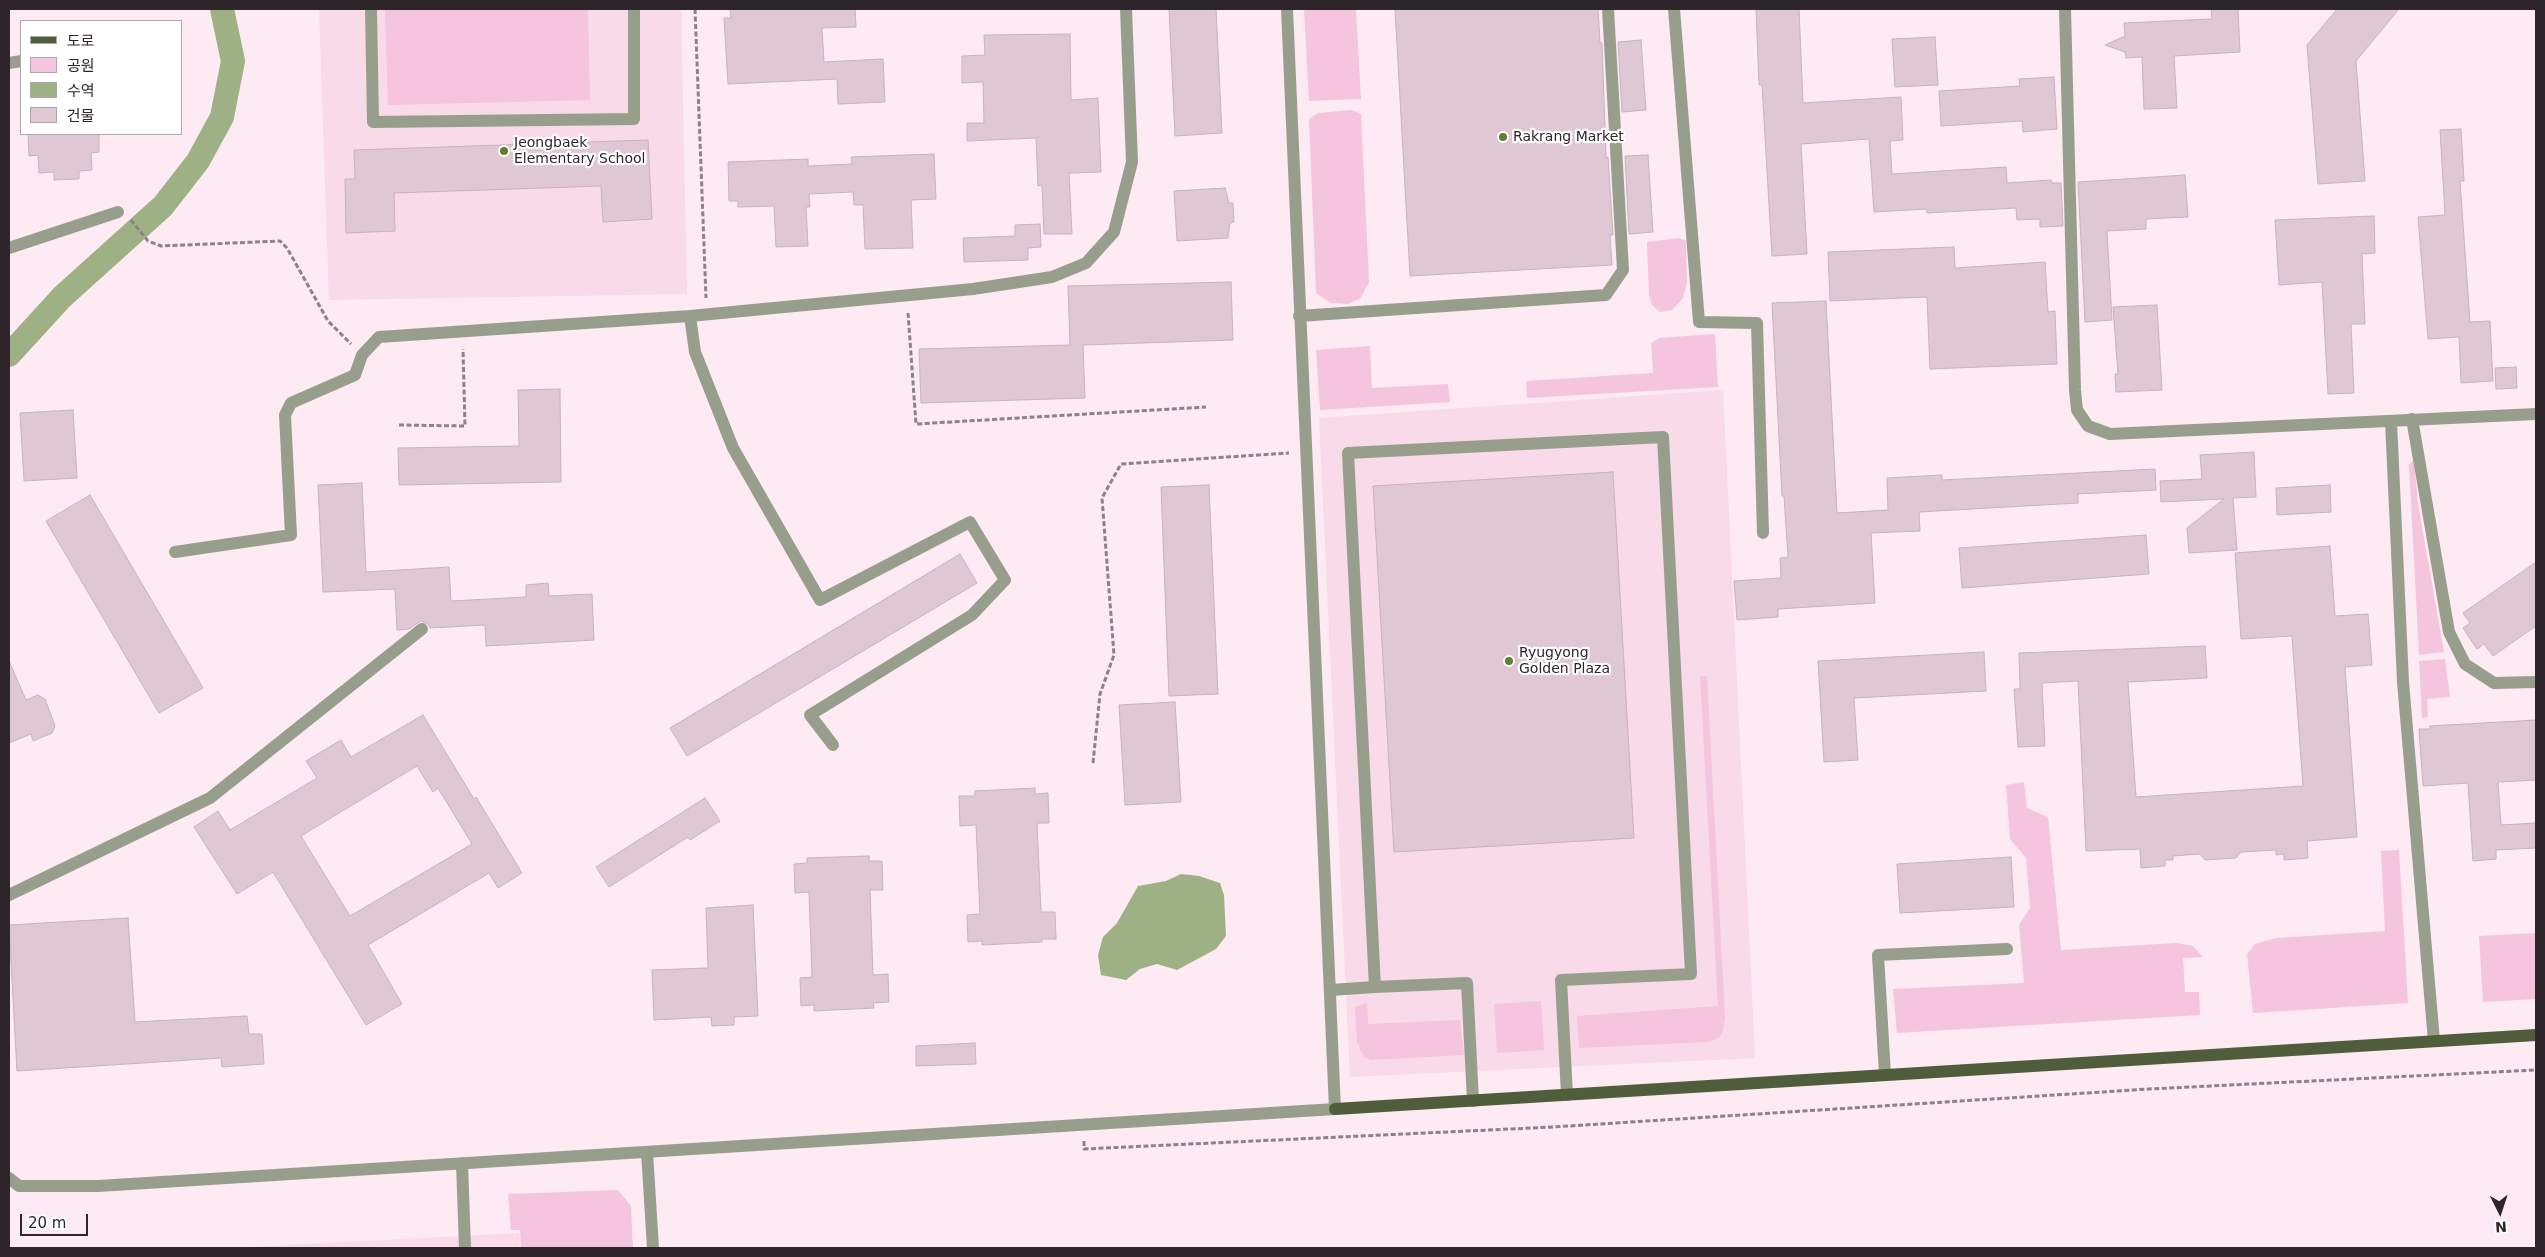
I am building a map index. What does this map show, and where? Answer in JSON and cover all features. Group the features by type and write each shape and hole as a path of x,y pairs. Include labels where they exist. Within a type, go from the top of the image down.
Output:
{"main road":[{"path":"1335,1109 2536,1035"}],"street":[{"path":"372,9 373,122 634,119 634,9"},
{"path":"175,552 291,535 285,415 291,402 355,375 362,355 379,337 690,316 973,289 1052,277 1086,263 1114,232 1132,162 1126,9"},
{"path":"9,1178 19,1186 98,1186 1335,1109 1298,316 1286,9"},
{"path":"1298,316 1606,295 1622,270 1608,9"},
{"path":"1674,9 1699,322 1757,323 1763,533"},
{"path":"2065,9 2075,390 2077,410 2088,426 2110,434 2536,414"},
{"path":"9,248 118,212"},
{"path":"690,316 695,352 733,448 820,600 970,522 1005,580 972,615 810,715 833,745"},
{"path":"2412,420 2449,632 2465,664 2494,683 2536,682"},
{"path":"2391,421 2403,682 2434,1041"},
{"path":"1375,988 1348,453 1663,437 1691,974 1561,980 1567,1095"},
{"path":"9,895 170,819 210,798 422,629"},
{"path":"1885,1075 1878,955 2007,949"},
{"path":"1330,990 1467,983 1473,1101"},
{"path":"647,1152 653,1248"},
{"path":"462,1163 465,1248"}],"path":[{"path":"695,9 707,314"},
{"path":"132,221 148,241 161,246 280,241 287,248 328,321 362,355"},
{"path":"907,295 916,424 1206,407"},
{"path":"399,425 465,426 463,331"},
{"path":"1093,763 1100,694 1114,655 1102,498 1121,464 1305,452"},
{"path":"1083,1125 1084,1149 1554,1127 2149,1089 2536,1070"}],"shaded area":[{"name":"Jeongbaek Elementary School","path":"319,9 681,9 687,294 329,300"},
{"path":"1723,390 1755,1058 1350,1077 1319,418"},
{"path":"519,1233 520,1248 230,1248"}],"green space":[{"path":"385,9 588,9 590,100 388,105"},
{"path":"1304,9 1356,9 1361,99 1309,101"},
{"path":"1352,110 1361,114 1369,282 1360,299 1348,304 1331,303 1316,293 1309,119 1318,113"},
{"path":"1679,238 1686,241 1687,282 1683,298 1672,310 1660,312 1652,305 1649,295 1647,242"},
{"path":"1715,334 1718,387 1527,398 1526,381 1653,373 1651,343 1659,338"},
{"path":"1370,346 1372,388 1448,384 1450,402 1320,410 1316,350"},
{"path":"2414,459 2418,504 2444,652 2419,655 2409,465"},
{"path":"2445,659 2450,697 2427,699 2428,717 2422,718 2419,661"},
{"path":"1700,676 1707,676 1725,1017 1723,1031 1719,1038 1708,1042 1579,1048 1577,1016 1718,1006"},
{"path":"2024,782 2027,808 2048,817 2061,950 2176,943 2193,946 2203,957 2183,958 2185,992 2199,992 2200,1015 1897,1033 1893,989 2024,983 2019,925 2030,908 2026,858 2010,839 2006,785"},
{"path":"2399,850 2408,1003 2253,1013 2247,954 2255,944 2276,938 2385,931 2381,851"},
{"path":"2536,933 2536,999 2483,1002 2479,936"},
{"path":"1541,1001 1544,1050 1497,1053 1494,1004"},
{"path":"1367,1003 1368,1024 1460,1020 1464,1055 1371,1060 1364,1057 1357,1042 1355,1007"},
{"path":"618,1190 631,1206 633,1248 521,1248 520,1230 511,1230 508,1194"}],"water":[{"path":"1181,874 1199,876 1220,883 1224,895 1226,936 1216,949 1177,970 1157,964 1140,969 1126,980 1101,975 1098,955 1103,937 1117,923 1138,886 1166,881"}],"building":[{"path":"730,9 855,9 856,27 822,28 824,62 883,59 885,102 838,104 837,79 728,84 724,18 731,18"},
{"path":"1169,9 1216,9 1222,133 1175,136"},
{"name":"Rakrang Market","path":"1395,9 1598,9 1600,43 1602,43 1606,158 1608,157 1613,235 1610,235 1612,265 1410,276"},
{"path":"1756,9 1799,9 1803,103 1901,97 1903,140 1890,141 1892,174 2006,167 2007,183 2051,180 2052,183 2061,183 2063,226 2040,227 2040,219 2017,220 2016,208 1927,213 1926,209 1874,212 1869,139 1801,144 1807,254 1772,256 1762,85 1759,85"},
{"path":"2211,9 2238,9 2240,52 2174,56 2177,108 2144,109 2142,57 2126,58 2125,52 2105,45 2125,36 2124,23 2212,19"},
{"path":"2337,9 2399,9 2356,61 2365,181 2318,184 2307,45"},
{"path":"1070,34 1071,100 1098,98 1101,172 1069,173 1072,234 1044,234 1042,185 1038,186 1036,138 967,141 967,123 984,123 983,82 962,83 962,56 985,55 984,35"},
{"path":"1935,37 1938,85 1895,87 1892,39"},
{"path":"1641,40 1646,110 1622,112 1618,42"},
{"path":"2054,77 2057,129 2023,132 2022,121 1941,126 1939,91 2020,86 2019,79"},
{"path":"2461,129 2464,181 2460,181 2470,322 2490,321 2493,381 2461,383 2459,337 2428,339 2418,217 2445,215 2440,130"},
{"path":"28,135 99,135 99,152 91,153 92,170 79,171 79,179 54,180 54,172 39,173 38,155 29,156"},
{"path":"648,140 652,219 603,222 601,186 394,193 395,231 346,233 345,179 355,179 354,150"},
{"path":"934,154 936,199 911,200 913,248 865,249 863,205 854,205 853,192 809,194 810,207 806,207 808,246 776,247 774,206 738,207 738,201 729,201 728,162 808,159 808,166 852,164 851,157"},
{"path":"1648,155 1653,232 1629,234 1625,156"},
{"path":"2185,175 2188,217 2146,219 2146,229 2107,231 2112,320 2085,322 2078,182"},
{"path":"1225,188 1229,203 1233,203 1234,222 1230,223 1228,238 1177,241 1174,191"},
{"path":"2374,216 2375,253 2362,254 2365,324 2351,324 2354,393 2328,394 2322,282 2279,285 2275,220"},
{"path":"1040,224 1041,247 1028,248 1028,260 964,262 963,238 1015,236 1015,225"},
{"path":"1954,247 1955,268 2045,262 2048,312 2055,311 2057,364 1930,369 1927,297 1830,301 1828,252"},
{"path":"1231,282 1233,340 1083,345 1085,398 921,403 919,349 1070,345 1068,286"},
{"path":"1826,301 1837,513 1888,510 1887,478 1942,475 1942,480 2155,469 2156,490 2078,494 2078,503 1919,512 1920,531 1871,533 1875,603 1778,609 1778,617 1737,620 1734,581 1781,578 1780,558 1788,557 1784,496 1782,496 1772,303"},
{"path":"2157,305 2162,390 2116,392 2115,374 2118,374 2113,307"},
{"path":"2516,367 2517,388 2496,389 2495,368"},
{"path":"560,389 561,482 399,485 398,448 519,446 518,390"},
{"path":"73,410 77,478 24,481 20,413"},
{"path":"2254,452 2256,497 2233,498 2237,550 2189,553 2187,528 2224,499 2161,502 2160,481 2202,479 2200,455"},
{"path":"1613,472 1634,838 1394,852 1373,486"},
{"path":"362,483 366,572 449,567 451,601 526,597 526,585 548,583 549,596 592,594 594,640 486,646 485,625 430,628 428,624 421,621 409,629 397,630 395,589 323,592 318,485"},
{"path":"1209,485 1218,694 1169,696 1161,487"},
{"path":"2330,485 2331,512 2277,515 2276,488"},
{"path":"90,495 203,688 159,713 46,521"},
{"path":"2146,535 2149,574 1962,588 1959,548"},
{"path":"2330,546 2335,616 2368,614 2372,665 2345,667 2357,837 2307,841 2308,858 2284,860 2284,854 2276,855 2276,850 2241,852 2236,858 2205,860 2200,854 2173,856 2173,860 2165,860 2165,866 2141,868 2140,849 2086,851 2078,681 2042,683 2045,746 2018,747 2014,689 2020,689 2019,653 2205,646 2207,678 2128,682 2136,797 2303,786 2292,636 2241,639 2235,553"},
{"path":"960,554 977,583 687,756 670,728"},
{"path":"2536,562 2536,626 2493,656 2484,644 2477,649 2463,628 2470,623 2463,613"},
{"path":"1984,652 1986,691 1854,698 1858,760 1824,762 1818,661"},
{"path":"9,661 26,700 38,695 45,699 55,726 52,733 33,741 31,734 9,743"},
{"path":"1175,702 1181,802 1125,805 1119,705"},
{"path":"423,715 522,873 498,888 489,873 368,945 402,1004 366,1025 273,872 237,894 194,827 218,811 230,830 317,778 306,761 341,740 351,757","holes":["417,766 433,792 438,788 472,844 350,916 301,836"]},
{"path":"2536,720 2536,780 2498,782 2501,825 2536,823 2536,848 2496,850 2496,859 2473,861 2468,783 2423,786 2419,729 2430,729 2430,726"},
{"path":"1035,788 1035,794 1048,793 1049,823 1037,823 1041,912 1055,912 1056,939 1042,939 1042,942 982,945 982,941 968,942 967,915 980,914 976,825 960,826 959,796 975,796 975,791"},
{"path":"705,798 720,821 690,840 688,837 609,887 596,867"},
{"path":"869,856 869,861 882,861 883,890 870,890 873,975 888,974 889,1002 873,1003 874,1008 814,1011 814,1005 801,1006 800,978 812,977 809,892 795,893 794,864 807,863 807,858"},
{"path":"2011,857 2014,907 1900,913 1897,864"},
{"path":"753,905 758,1016 734,1017 734,1025 712,1026 711,1017 654,1020 652,970 708,968 706,908"},
{"path":"128,918 135,1022 247,1016 249,1034 262,1034 264,1064 222,1067 221,1058 17,1071 9,925"},
{"path":"975,1043 976,1064 916,1066 916,1046"}],"waterway":[{"path":"9,355 62,297 163,206 198,161 222,117 233,61 222,9"}],"place":[{"name":"Rakrang Market","path":"1503,137"},
{"name":"Jeongbaek Elementary School","path":"504,151"},
{"name":"Ryugyong Golden Plaza","path":"1509,661"}]}
